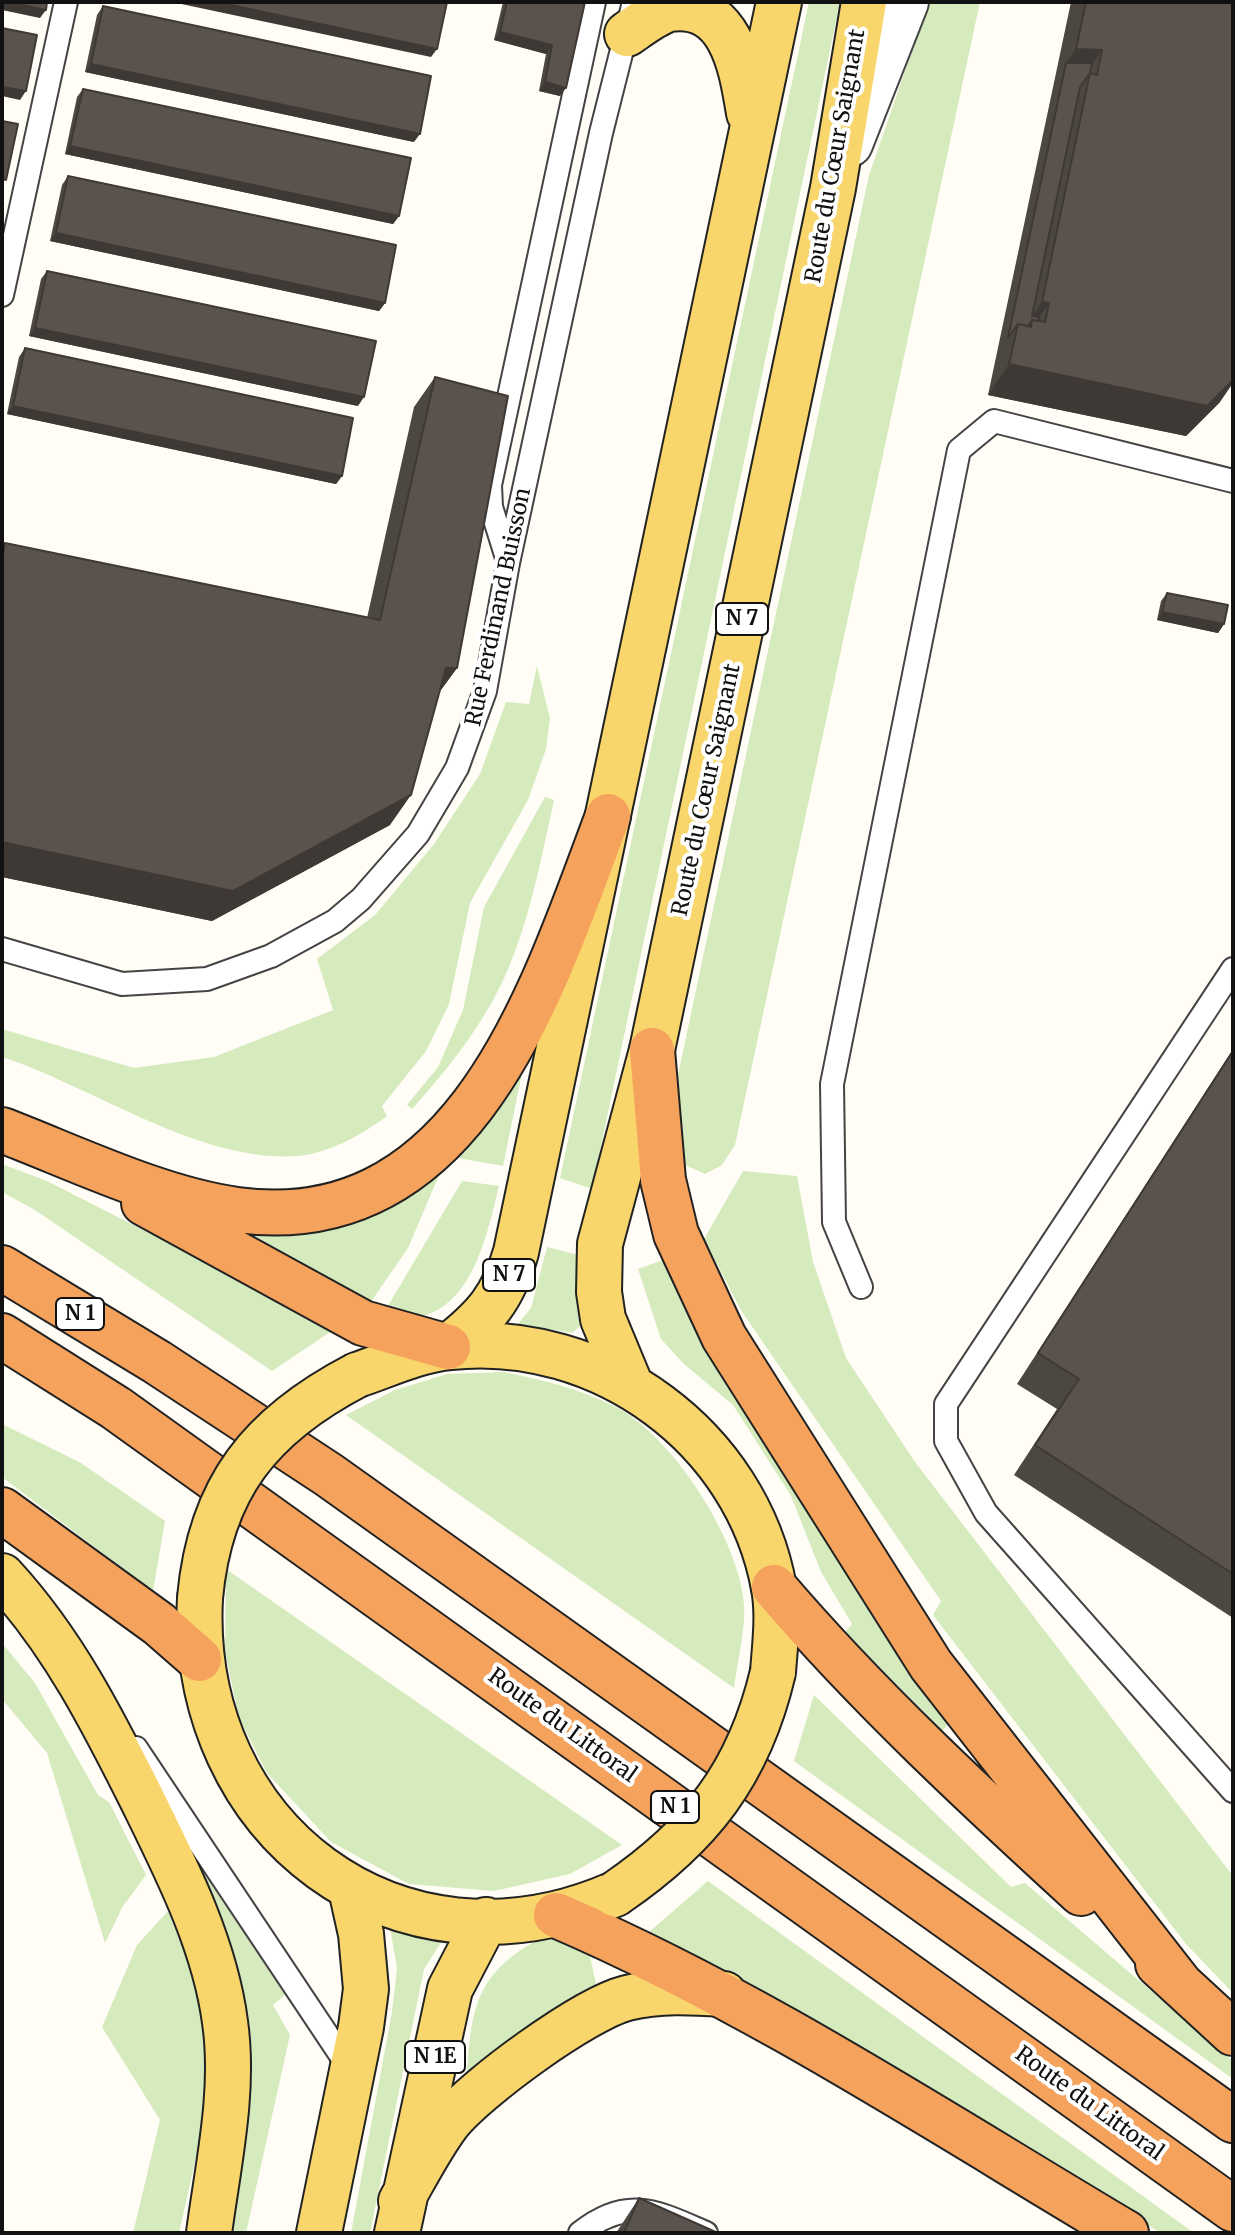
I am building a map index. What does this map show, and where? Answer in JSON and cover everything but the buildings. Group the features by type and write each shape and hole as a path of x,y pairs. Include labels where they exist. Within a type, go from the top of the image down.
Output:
{"highway":[{"path":"2,1130 175,1195 266,1213 329,1204 353,1197 412,1168 434,1152 491,1081 555,957 608,816"},
{"path":"652,1050 663,1180 676,1234 724,1337 931,1665 1180,1984"},
{"path":"48,1148 363,1323 448,1347"},
{"name":"N 1","path":"2,1268 157,1362 329,1475 1233,2120"},
{"name":"Route du Littoral","path":"2,1336 116,1408 1233,2209"},
{"path":"2,1510 159,1624 199,1659"},
{"path":"774,1587 822,1643 978,1798 1233,2033"},
{"path":"556,1915 654,1957 724,1994 1126,2233"}],"main road":[{"name":"N 7","path":"448,1347 482,1321 511,1272 779,2"},
{"name":"Route du Cœur Saignant","path":"630,1384 603,1319 598,1270 612,1190 652,1050 833,188 864,2"},
{"path":"630,18 672,7 697,6 712,12 731,33 741,65 752,131"},
{"path":"448,1347 519,1347 545,1352 600,1369 630,1384 682,1423 729,1477 760,1544 774,1587 776,1628 773,1672 746,1756 714,1808 669,1854 615,1894 556,1915 521,1920 486,1920 415,1911 351,1889 285,1839 238,1778 208,1701 199,1659 200,1598 209,1539 237,1476 253,1453 299,1407 357,1375 448,1347"},
{"path":"2,1576 51,1635 102,1720 182,1881 213,1972 226,2022 228,2080 209,2233"},
{"path":"319,2233 366,1989 361,1934 351,1889"},
{"name":"N 1E","path":"399,2217 450,1989 486,1920"},
{"path":"399,2217 450,2120 492,2083 573,2025 627,1998 683,1991 724,1994"}],"street":[{"path":"833,188 906,2"}],"lane":[{"path":"2,295 66,2"},
{"path":"508,563 491,507 490,485 594,2"},
{"name":"Rue Ferdinand Buisson","path":"2,949 122,984 173,984 207,979 271,956 335,921 388,871 418,834 457,768 485,691 508,563 601,133 630,18"},
{"path":"861,1287 834,1222 832,1084 959,450 994,421 1233,481"},
{"path":"1233,969 946,1404 946,1441 986,1513 1233,1791"},
{"path":"51,1635 114,1715 351,2070"},
{"path":"580,2233 609,2216 652,2209 706,2233"}],"green space":[{"path":"809,2 840,2 592,1189 560,1178"},
{"path":"929,2 980,2 735,1145 722,1165 705,1174 683,1164 675,1089 869,175"},
{"path":"537,666 550,718 546,749 528,800 470,903 449,1004 426,1051 382,1106 387,1116 357,1136 322,1151 298,1156 261,1155 223,1148 185,1136 2,1057 2,1029 134,1068 214,1057 333,1010 317,959 375,915 434,844 480,774 506,702 529,704"},
{"path":"545,797 554,800 530,905 509,967 490,1006 466,1042 412,1109 407,1105 438,1067 463,1010 484,907"},
{"path":"515,1066 523,1068 503,1166 453,1157"},
{"path":"2,1164 47,1181 336,1328 272,1371 35,1210 2,1192"},
{"path":"743,1171 797,1176 813,1262 846,1358 915,1462 1233,1876 1233,1993 1186,1944 933,1615 941,1601 742,1312 704,1239"},
{"path":"440,1173 408,1248 368,1306 243,1245 248,1231 327,1229 372,1215"},
{"path":"462,1181 499,1186 478,1259 466,1281 452,1299 434,1312 411,1318 382,1316"},
{"path":"547,1247 578,1255 575,1291 580,1326 572,1333 518,1324 531,1308"},
{"path":"674,1256 954,1718 942,1731 845,1632 852,1624 821,1572 791,1496 733,1405 684,1364 661,1339 638,1269"},
{"path":"504,1372 573,1389 614,1406 636,1420 679,1464 716,1520 739,1578 744,1614 734,1688 346,1415 395,1390 447,1374"},
{"path":"2,1424 81,1463 165,1521 153,1591 2,1477"},
{"path":"226,1569 622,1845 570,1874 494,1891 409,1884 331,1842 267,1773 239,1718 225,1652"},
{"path":"2,1643 35,1683 98,1795 109,1802 146,1875 123,1906 105,1943 47,1753 2,1699"},
{"path":"814,1695 1011,1887 1025,1883 1233,2061 1233,2079 794,1761"},
{"path":"210,1876 288,1992 273,2005 290,2035 246,2233 226,2233 249,2103 247,2035 195,1886"},
{"path":"708,1881 1194,2233 1161,2233 648,1933"},
{"path":"168,1911 200,1991 211,2090 179,2233 133,2233 160,2120 102,2027 137,1945"},
{"path":"390,1928 442,1941 424,1969 370,2233 351,2233 392,2012 397,1968"},
{"path":"541,1938 586,1938 598,1993 466,2090 470,2041 478,2001 500,1968 517,1952"}]}
